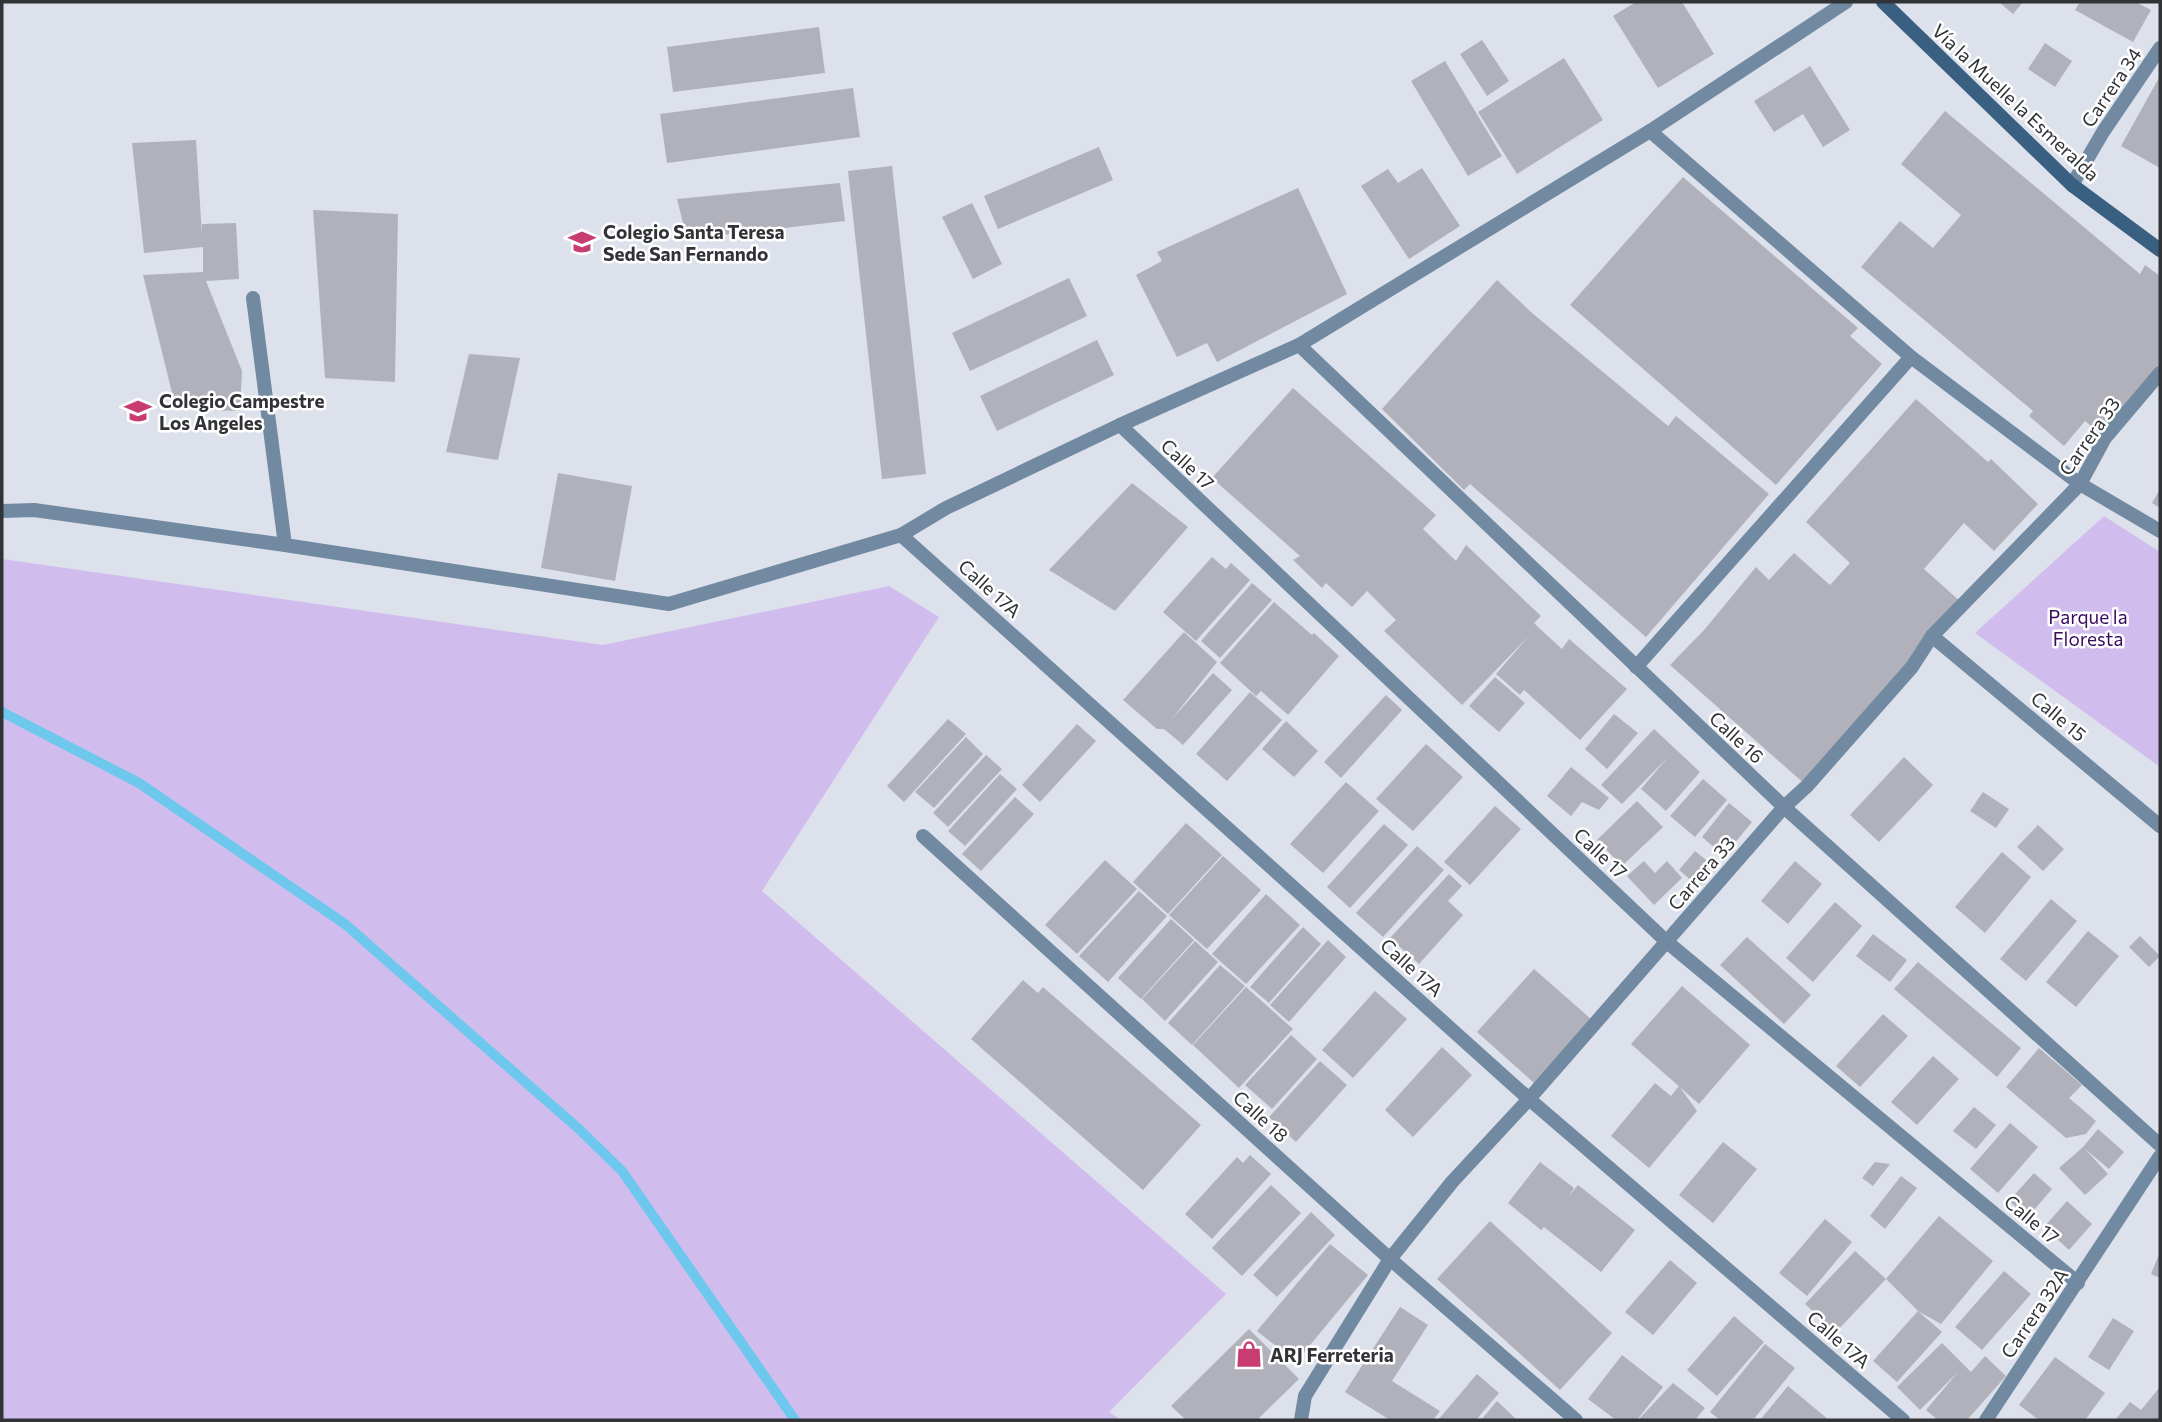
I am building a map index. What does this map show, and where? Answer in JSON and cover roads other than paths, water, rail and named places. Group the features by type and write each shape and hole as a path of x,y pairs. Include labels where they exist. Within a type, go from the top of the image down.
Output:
{"street":[{"path":"2,511 34,510 285,545 669,604 901,535 946,508 1120,425 1299,345 1650,131 1846,2"},
{"name":"Vía la Muelle la Esmeralda","path":"1883,2 2073,185 2160,250"},
{"name":"Carrera 34","path":"2073,185 2102,132 2160,48"},
{"path":"1650,131 1911,356 2080,484 2160,531"},
{"path":"253,298 285,545"},
{"name":"Calle 16","path":"1299,345 1784,807 2160,1144"},
{"path":"1636,667 1911,356"},
{"name":"Carrera 33","path":"1301,1420 1305,1396 1390,1259 1452,1182 1530,1099 1784,807 1807,786 1912,667 1932,636 2080,484 2105,438 2160,373"},
{"name":"Calle 17","path":"1120,425 1667,942 2078,1283"},
{"name":"Calle 17A","path":"901,535 1530,1099 1903,1420"},
{"name":"Calle 15","path":"1932,636 2160,826"},
{"name":"Calle 18","path":"923,836 1390,1259 1576,1420"},
{"name":"Carrera 32A","path":"1986,1420 2160,1156"}],"waterway":[{"path":"2,712 139,783 345,924 579,1129 622,1171 795,1420"}],"place":[{"name":"Colegio Santa Teresa Sede San Fernando","path":"582,242"},
{"name":"Colegio Campestre Los Angeles","path":"138,411"},
{"name":"ARJ Ferreteria","path":"1249,1354"}],"park label":[{"name":"Parque la Floresta","path":"2088,627"}]}
